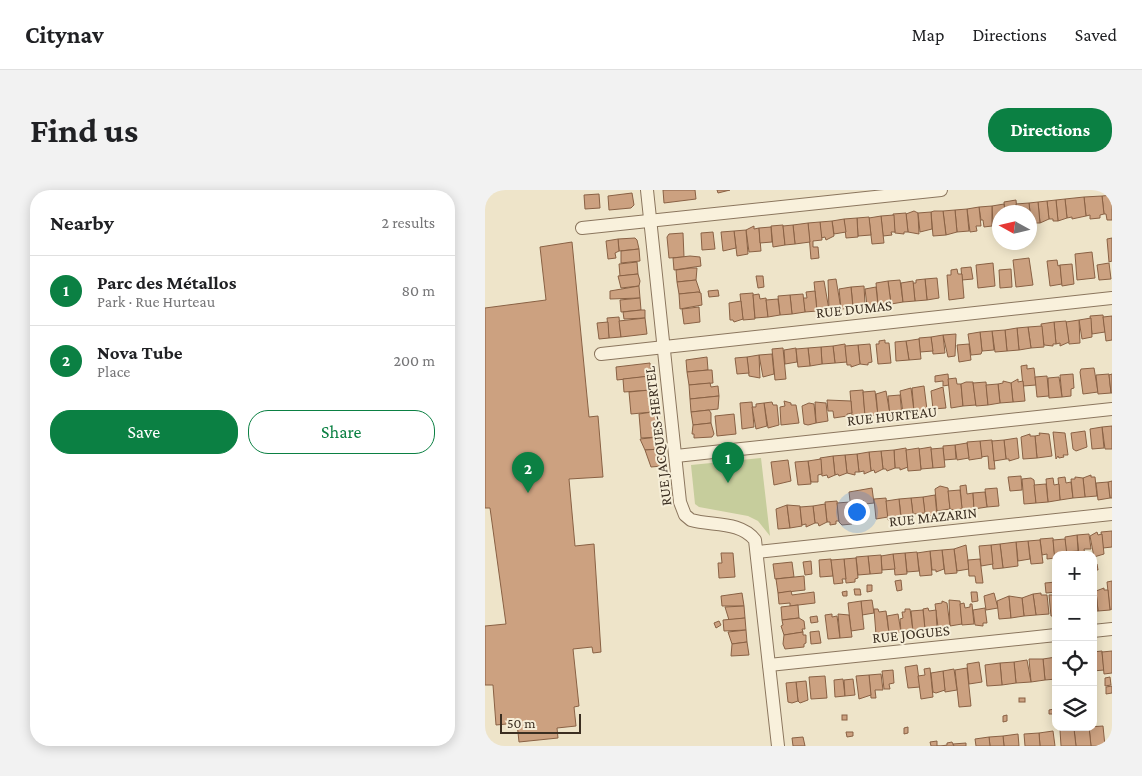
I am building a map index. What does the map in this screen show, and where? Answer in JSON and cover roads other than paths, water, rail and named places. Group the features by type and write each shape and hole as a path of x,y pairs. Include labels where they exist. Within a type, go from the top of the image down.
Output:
{"street":[{"name":"RUE JACQUES-HERTEL","path":"647,190 680,502 685,515 698,522 739,528 748,532 755,540 778,746"},
{"path":"582,228 941,190"},
{"name":"RUE DUMAS","path":"601,354 1112,298"},
{"name":"RUE HURTEAU","path":"675,456 1112,409"},
{"name":"RUE MAZARIN","path":"757,552 1112,514"},
{"path":"1097,631 1112,629"},
{"name":"RUE JOGUES","path":"769,665 1052,635"}],"place":[{"name":"Parc des Métallos","path":"728,483"},
{"name":"Nova Tube","path":"528,493"}]}
